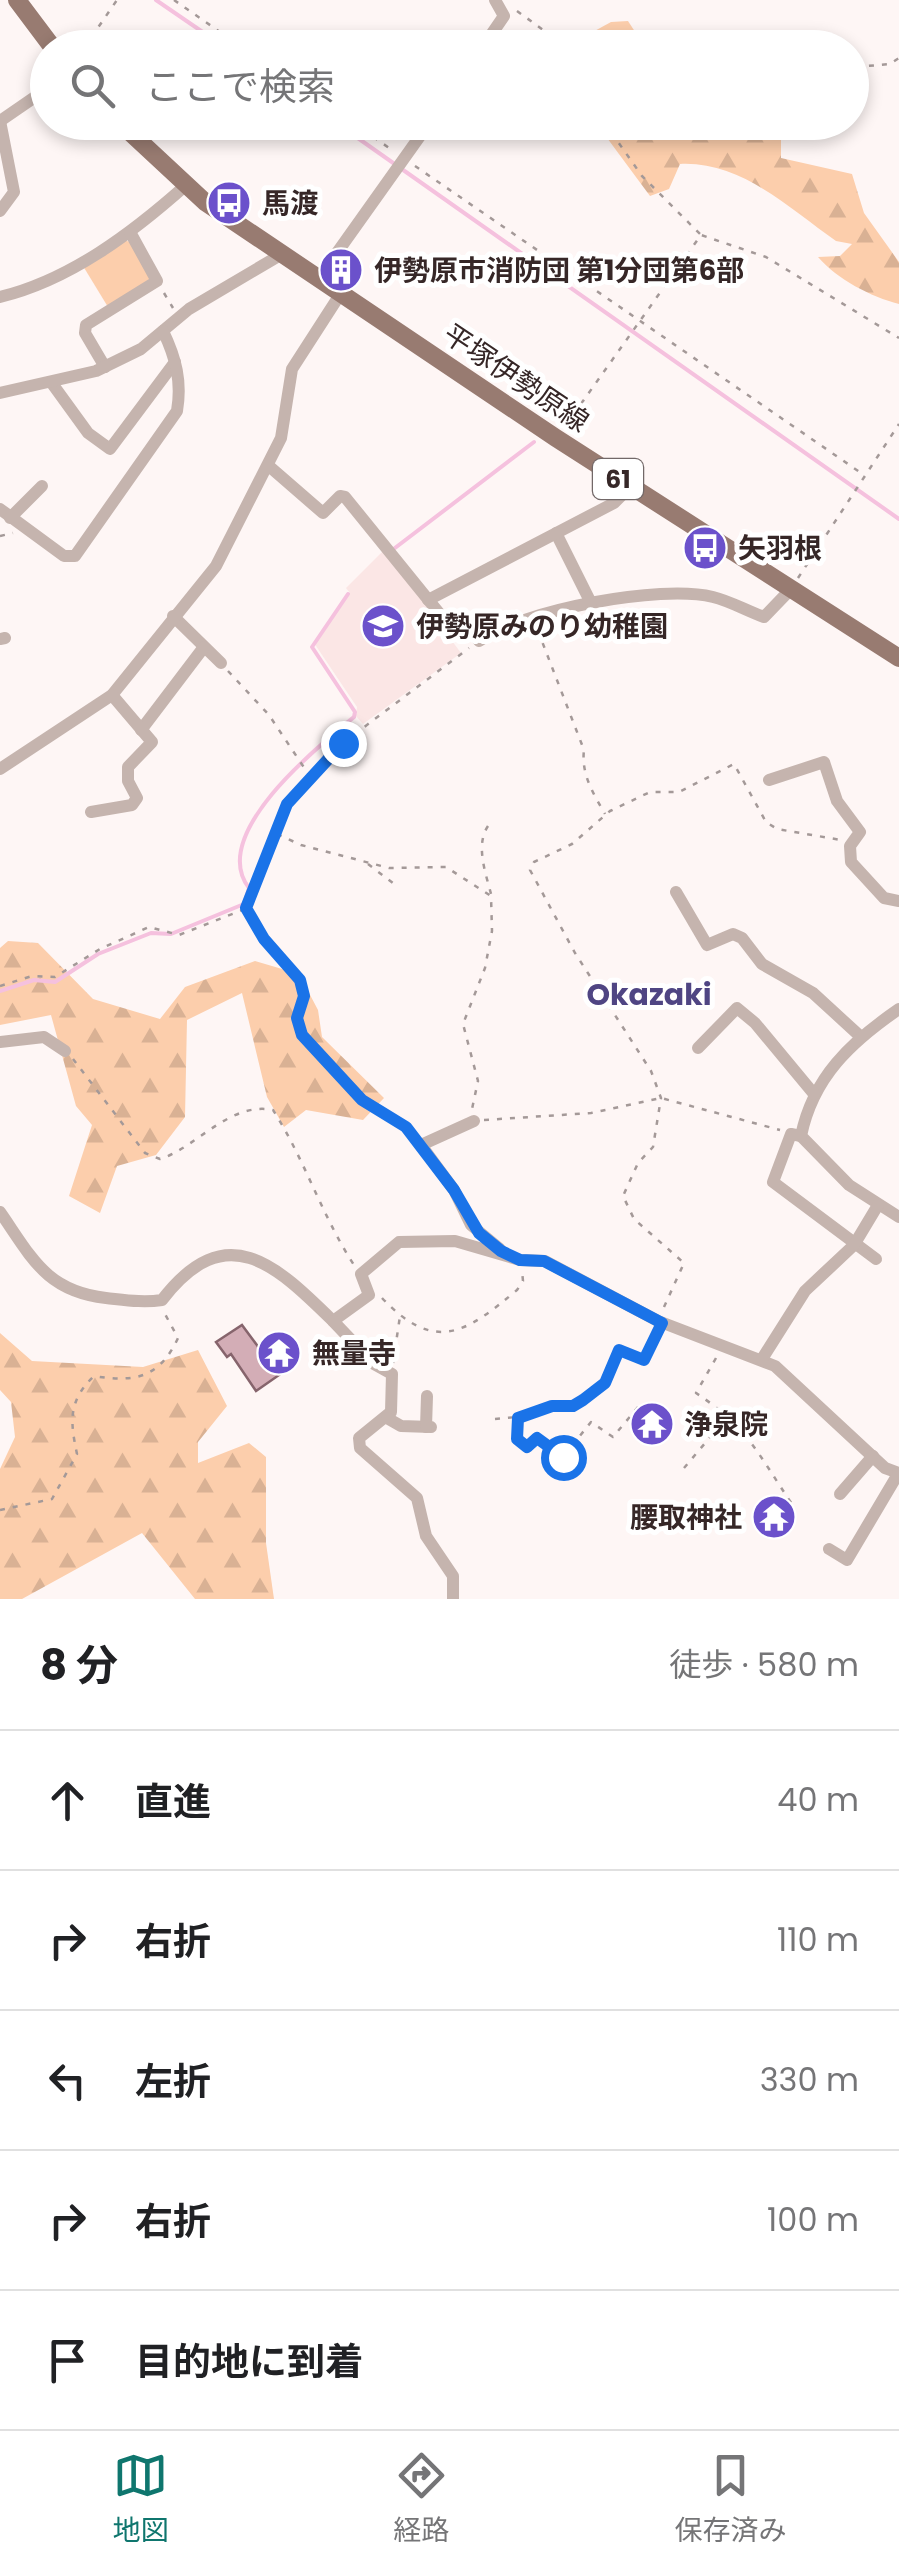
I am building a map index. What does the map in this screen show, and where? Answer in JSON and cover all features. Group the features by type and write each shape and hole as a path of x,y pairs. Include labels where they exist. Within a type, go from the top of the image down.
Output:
{"main road":[{"path":"16,0 39,30"},
{"name":"平塚伊勢原線","path":"137,140 185,186 282,254 630,487 899,658"}],"street":[{"path":"494,30 504,16 498,5"},
{"path":"0,211 14,192 0,121 30,100"},
{"path":"319,278 417,140"},
{"path":"0,297 30,290 130,232 185,186"},
{"path":"104,366 85,332 86,326 156,281 130,232"},
{"path":"0,393 104,366 141,349 179,318 282,254"},
{"path":"0,769 112,696 172,616 216,566 270,467 281,438 292,370 341,293"},
{"path":"42,486 5,514 64,556 75,556 177,411 181,388 163,331"},
{"path":"51,382 88,433 110,448 174,362"},
{"path":"270,467 323,513 340,496 345,497 452,629 466,624 480,641 502,626 532,616 590,603 643,598 714,597 764,616 790,590"},
{"path":"428,600 614,503 630,487"},
{"path":"556,533 590,603"},
{"path":"172,616 221,663"},
{"path":"142,730 204,646"},
{"path":"91,812 132,805 137,798 128,781 128,766 152,742 112,696"},
{"path":"769,780 824,762 837,801 860,832 850,846 850,862 884,898 899,901"},
{"path":"676,892 707,945 734,934 742,938 762,964 813,993 860,1037"},
{"path":"698,1048 736,1008 755,1023 814,1094"},
{"path":"876,1260 773,1182 828,1070 860,1037 899,1008"},
{"path":"0,1042 44,1036 66,1050"},
{"path":"474,1121 421,1145 454,1190 471,1224 501,1251"},
{"path":"796,1135 849,1185 899,1217"},
{"path":"762,1359 805,1290 854,1245 878,1205"},
{"path":"0,1212 57,1286 80,1294 156,1300 205,1258 237,1255 264,1260 283,1272 374,1364 392,1374 391,1412 359,1438 360,1448 416,1498 426,1536 453,1576 453,1599"},
{"path":"333,1321 369,1295 361,1274 398,1242 454,1241 501,1251 520,1260 544,1261 660,1322 762,1359 872,1456 898,1474 847,1560 829,1550"},
{"path":"387,1418 401,1426 428,1427 427,1396"},
{"path":"840,1494 872,1456"}],"path":[{"path":"96,30 117,0"},
{"path":"174,0 217,30"},
{"path":"498,5 513,8 543,30"},
{"path":"869,65 890,64 899,58"},
{"path":"377,140 863,477"},
{"path":"617,140 642,176 701,235 766,258 899,338"},
{"path":"556,438 701,235"},
{"path":"156,281 179,318"},
{"path":"790,590 899,424"},
{"path":"532,616 584,750 582,764 589,785 606,815"},
{"path":"0,986 32,976 55,977 100,949 149,928 179,935 246,908 287,804 310,776 343,743 480,641"},
{"path":"221,663 269,715 310,776"},
{"path":"495,1419 518,1418 552,1406 573,1406 605,1383 619,1350 644,1360 684,1262 634,1219 623,1196 638,1163 653,1147 660,1098 631,1038 575,954 530,870 534,862 572,844 606,815 650,792 679,792 734,764 766,822 777,829 813,833 850,846"},
{"path":"488,826 483,832 482,860 491,896 485,968 463,1024 478,1081 474,1121 591,1113 660,1098 796,1135"},
{"path":"277,834 389,868 446,867 491,896"},
{"path":"367,863 398,887"},
{"path":"246,908 264,939 300,980 304,996 297,1018 302,1035 362,1100 406,1127 421,1145"},
{"path":"66,1050 145,1153 160,1159 231,1118 264,1108 272,1110 314,1187 321,1209 361,1274"},
{"path":"368,1289 374,1290 400,1316 437,1334 457,1332 517,1290 523,1281 520,1260"},
{"path":"0,1510 52,1499 56,1494 77,1454 70,1419 72,1405 90,1379 149,1376 169,1358 178,1338 156,1300"},
{"path":"392,1374 400,1316"},
{"path":"722,1345 696,1392 729,1414 751,1436 762,1463 794,1506"},
{"path":"518,1418 517,1439 527,1447 537,1438 563,1457 590,1422 614,1436 638,1407"},
{"path":"684,1468 729,1414"}],"shaded area":[{"name":"伊勢原みのり幼稚園","path":"384,550 461,653 363,724 356,716 357,707 314,643 350,593 346,588"}],"green space":[{"path":"628,21 634,30 596,30 611,22"},
{"path":"609,140 781,140 781,158 852,174 864,213 899,262 899,304 855,286 818,257 840,256 852,244 836,241 744,178 702,165 680,164 669,189 650,196"},
{"path":"124,240 130,242 152,275 149,282 108,307 83,266"},
{"path":"8,941 38,943 93,999 160,1019 185,987 255,961 299,974 318,1010 322,1037 384,1098 363,1120 306,1110 284,1127 267,1097 242,993 187,1020 185,1117 156,1155 117,1166 100,1213 69,1196 92,1125 76,1106 51,1015 0,1025 0,948"},
{"path":"0,1333 32,1361 143,1367 198,1350 227,1406 198,1442 198,1463 249,1443 266,1457 266,1543 274,1599 195,1599 142,1533 22,1599 0,1599 0,1469 15,1437 11,1402 0,1390"}],"building":[{"path":"242,1325 279,1375 256,1391 231,1354 227,1357 216,1342"}],"waterway":[{"path":"156,0 200,30"},
{"path":"361,140 899,519"},
{"path":"391,551 534,442"},
{"path":"0,991 34,980 55,982 98,954 151,933 171,934 244,904 249,888 240,867 243,843 254,819 294,770 354,717 355,712 312,647 348,594"}],"place":[{"name":"馬渡","path":"229,203"},
{"name":"伊勢原市消防団 第1分団第6部","path":"341,270"},
{"name":"矢羽根","path":"705,548"},
{"name":"伊勢原みのり幼稚園","path":"383,626"},
{"name":"無量寺","path":"279,1353"},
{"name":"浄泉院","path":"652,1424"},
{"name":"腰取神社","path":"774,1517"}],"district":[{"name":"Okazaki","path":"649,994"}],"route":[{"path":"343,743 287,804 246,908 264,939 300,980 304,996 297,1018 302,1035 362,1100 406,1127 454,1190 479,1233 496,1243 501,1251 520,1260 544,1261 662,1323 644,1360 619,1350 605,1383 583,1400 573,1406 552,1406 518,1418 517,1439 527,1447 537,1438 563,1457"}]}
